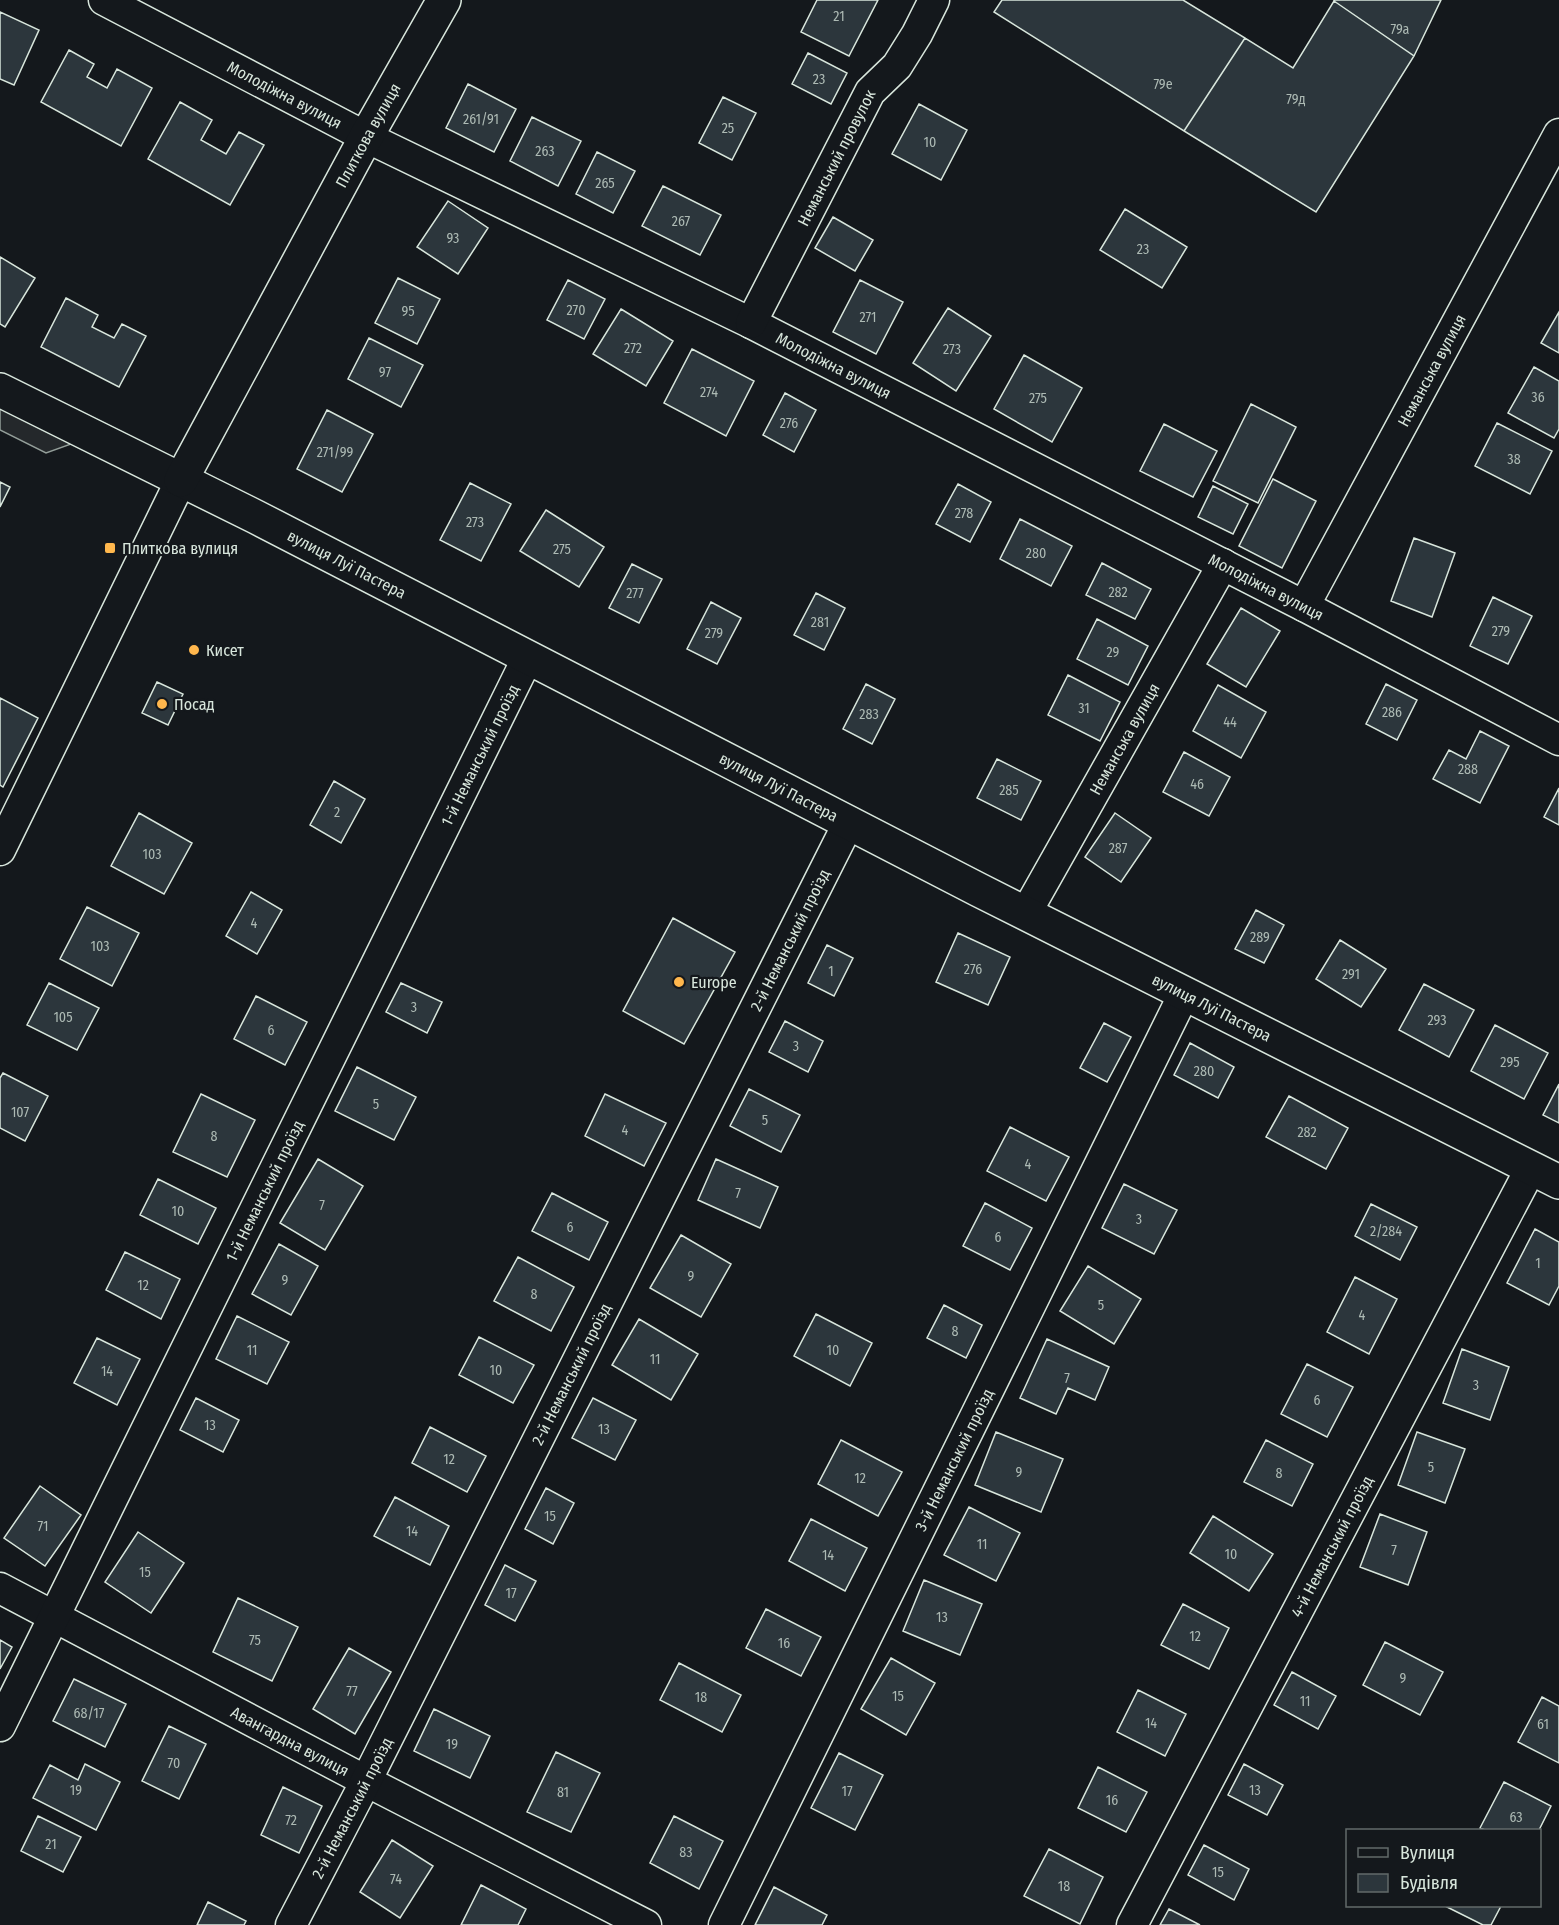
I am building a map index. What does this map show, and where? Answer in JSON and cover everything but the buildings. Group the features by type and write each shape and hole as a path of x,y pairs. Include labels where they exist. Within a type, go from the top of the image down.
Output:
{"street":[{"name":"Молодіжна вулиця","path":"104,0 366,137 751,323 1223,564 1559,740"},
{"name":"Плиткова вулиця","path":"0,850 181,480 366,137 444,0"},
{"name":"Неманський провулок","path":"751,323 870,92 897,66 918,34 934,0"},
{"name":"Неманська вулиця","path":"1304,606 1559,134"},
{"name":"вулиця Луї Пастера","path":"0,390 528,657 1184,994 1545,1175"},
{"name":"Неманська вулиця","path":"1026,913 1223,564"},
{"name":"1-й Неманський проїзд","path":"0,1726 528,657"},
{"name":"2-й Неманський проїзд","path":"291,1925 366,1781 849,822"},
{"name":"3-й Неманський проїзд","path":"724,1925 1184,994"},
{"name":"4-й Неманський проїзд","path":"1132,1925 1545,1175"},
{"name":"Авангардна вулиця","path":"0,1588 366,1781 646,1925"}],"shaded area":[{"path":"0,405 74,443 46,453 0,430"}],"place":[{"name":"Плиткова вулиця","path":"110,548"},
{"name":"Кисет","path":"194,650"},
{"name":"Посад","path":"162,704"},
{"name":"Europe","path":"679,982"}]}
